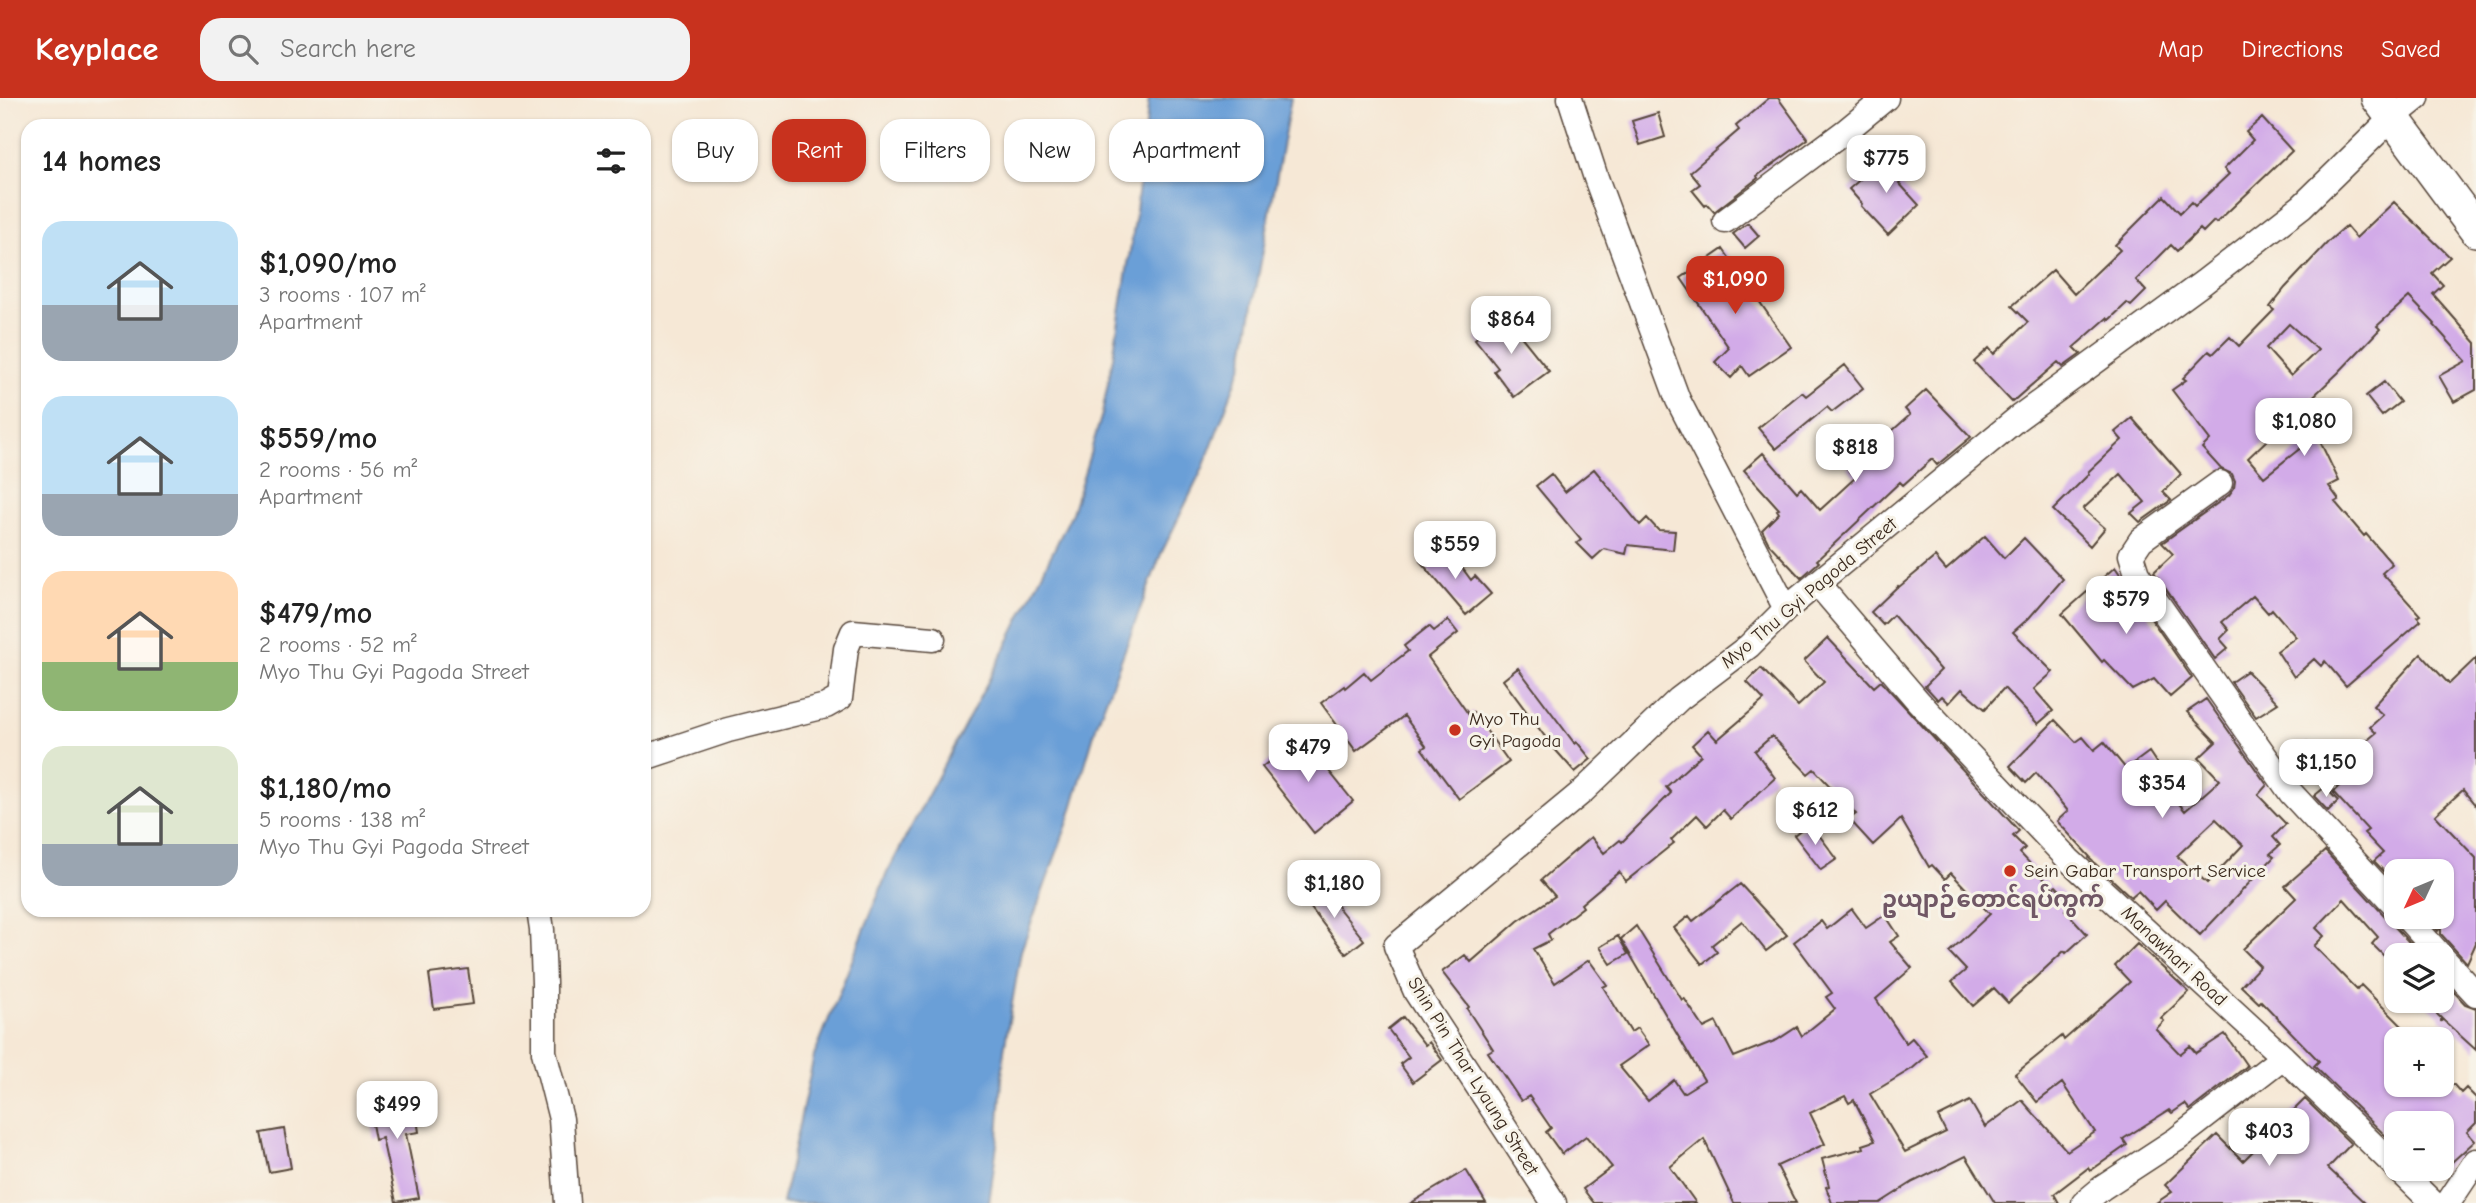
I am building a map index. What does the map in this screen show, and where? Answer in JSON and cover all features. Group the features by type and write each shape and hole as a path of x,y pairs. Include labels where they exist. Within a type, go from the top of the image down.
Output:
{"main road":[{"path":"2396,105 2476,230"}],"street":[{"path":"1570,98 1596,178 1678,401 1786,609"},
{"path":"1724,221 1886,98"},
{"name":"Myo Thu Gyi Pagoda Street","path":"1396,946 1582,792 1679,699 1749,646 1786,609 2018,418 2204,282 2302,206 2396,105"},
{"path":"2220,483 2141,540 2131,555 2137,574 2291,793 2384,893"},
{"name":"Manawhari Road","path":"1818,584 1918,701 2069,860 2283,1057 2384,1155"},
{"path":"651,756 728,730 826,706 840,698 846,649 853,632 933,639"},
{"path":"539,917 544,983 544,1052 561,1119 567,1203"},
{"path":"2417,929 2429,943"},
{"name":"Shin Pin Thar Lyaung Street","path":"1396,946 1416,992 1554,1203"},
{"path":"2454,970 2476,994"},
{"path":"2084,1203 2102,1188 2177,1139 2283,1057"},
{"path":"2448,1203 2476,1161"},
{"name":"Manawhari Road","path":"2410,1181 2433,1203"}],"water":[{"path":"1149,98 1291,98 1242,365 1203,468 1161,554 1097,724 1069,819 1021,951 1004,1050 998,1137 989,1203 782,1203 814,1056 887,873 1005,649 1072,513 1102,414 1139,182 1264,182 1264,119 1147,119"}],"building":[{"path":"1769,98 1778,98 1808,139 1714,212 1707,204 1705,206 1692,190 1700,184 1690,172 1739,130 1736,126"},
{"path":"1658,113 1665,137 1640,145 1632,121"},
{"path":"2262,118 2292,151 2216,223 2214,221 2203,232 2200,229 2177,251 2171,245 2136,280 2146,291 2131,306 2127,303 2074,347 2081,354 2063,367 2058,362 2012,402 1974,362 1989,348 1994,354 2028,322 2012,306 2053,270 2074,294 2120,250 2115,245 2164,196 2180,213 2191,202 2195,206 2229,174 2224,169 2253,140 2246,132"},
{"path":"1897,155 1912,172 1899,183 1919,205 1888,235 1849,189 1872,169 1875,174"},
{"path":"2394,202 2450,257 2432,273 2443,285 2433,294 2476,343 2476,390 2454,402 2439,376 2466,361 2409,297 2377,326 2380,329 2338,373 2248,458 2264,477 2317,435 2339,481 2329,486 2339,500 2335,502 2392,564 2382,573 2420,615 2417,617 2421,621 2346,686 2325,661 2321,666 2314,659 2294,677 2277,651 2296,637 2272,609 2268,613 2253,596 2222,622 2229,630 2220,639 2228,648 2215,659 2154,572 2173,554 2162,543 2229,495 2235,481 2232,474 2221,469 2202,448 2210,440 2172,390 2186,380 2183,378 2209,351 2213,354 2230,337 2239,346 2274,310 2270,307 2285,288 2346,226 2356,238","holes":["2289,324 2318,350 2291,376 2266,348"]},
{"path":"1748,223 1759,236 1745,248 1733,234"},
{"path":"1723,249 1791,347 1749,376 1742,366 1731,378 1715,362 1729,348 1681,278"},
{"path":"1504,315 1549,371 1514,397 1494,371 1498,368 1475,339"},
{"path":"1845,365 1863,388 1832,412 1827,407 1776,449 1758,428 1802,392 1806,396"},
{"path":"2384,382 2400,402 2382,416 2366,396"},
{"path":"1926,390 1971,437 1937,465 1932,459 1903,485 1900,482 1801,578 1769,544 1762,530 1779,513 1779,509 1744,470 1763,453 1797,492 1801,488 1820,510 1856,477 1847,468 1910,415 1905,409"},
{"path":"2132,418 2181,474 2163,492 2171,500 2140,522 2131,513 2145,502 2121,474 2083,509 2105,528 2090,546 2053,510 2122,440 2115,432"},
{"path":"1594,469 1640,525 1647,518 1658,530 1675,531 1673,550 1628,545 1626,554 1604,549 1593,559 1577,543 1581,540 1536,486 1551,474 1565,492"},
{"path":"1985,536 2004,558 2024,538 2063,579 2013,632 2053,672 2034,689 2053,711 2038,724 2004,688 1985,709 1962,689 1949,703 1942,696 1938,700 1925,686 1941,670 1893,615 1883,625 1871,612 1898,586 1935,557 1946,570"},
{"path":"1437,546 1453,565 1457,561 1471,580 1475,576 1491,594 1466,615 1420,561"},
{"path":"2115,567 2192,678 2170,697 2154,679 2133,690 2104,660 2102,662 2062,614"},
{"path":"1448,620 1458,633 1428,657 1469,715 1473,712 1509,762 1459,799 1422,749 1426,746 1404,716 1356,751 1321,703 1364,672 1371,680 1408,651 1404,646 1429,626 1434,631"},
{"path":"1828,638 1874,687 1881,681 2019,831 2013,836 2025,848 2020,853 2053,888 2056,886 2072,903 2065,910 2087,934 2066,953 2064,951 2008,1003 1994,988 1973,1006 1952,982 1966,970 1949,952 1990,914 1951,873 1945,879 1932,865 1929,867 1901,819 1873,845 1849,819 1856,814 1814,769 1808,774 1772,736 1755,751 1775,778 1731,819 1723,810 1707,826 1697,815 1671,840 1674,843 1626,881 1619,872 1581,904 1583,907 1548,934 1551,940 1533,949 1555,983 1589,960 1607,985 1603,987 1631,1032 1637,1028 1649,1045 1619,1066 1648,1101 1674,1080 1683,1093 1704,1080 1621,939 1636,926 1682,1000 1684,998 1704,1028 1716,1022 1734,1057 1777,1040 1797,1027 1802,1036 1835,1009 1826,997 1832,993 1794,942 1821,921 1827,929 1852,909 1866,928 1885,915 1899,936 1890,942 1912,968 1876,999 1906,1043 1912,1038 1927,1056 1913,1068 1870,1094 1905,1152 1946,1132 1938,1117 1970,1101 1985,1127 2022,1100 2067,1151 2095,1132 2062,1083 2037,1102 2015,1074 2062,1036 2064,1040 2130,982 2115,966 2137,944 2189,992 2161,1018 2164,1021 2156,1029 2180,1054 2190,1046 2196,1053 2225,1034 2247,1066 2190,1110 2185,1104 2172,1113 2169,1110 2123,1139 2127,1145 2090,1171 2088,1168 2054,1194 2059,1203 1995,1203 1966,1156 1913,1182 1880,1203 1832,1203 1826,1187 1829,1186 1822,1159 1864,1148 1863,1145 1875,1141 1854,1100 1849,1103 1845,1096 1810,1113 1825,1144 1777,1166 1796,1203 1734,1203 1704,1139 1670,1167 1696,1203 1594,1203 1583,1189 1612,1167 1586,1136 1562,1154 1546,1132 1551,1128 1529,1096 1521,1101 1488,1052 1493,1049 1467,1009 1469,1007 1442,972 1465,955 1471,962 1518,921 1555,896 1541,880 1591,837 1604,853 1620,840 1622,842 1671,793 1666,787 1701,755 1692,745 1708,730 1717,740 1764,700 1747,682 1761,668 1798,706 1824,682 1804,661"},
{"path":"2421,654 2449,684 2476,658 2476,806 2463,790 2435,815 2476,858 2476,943 2467,963 2454,948 2454,943 2449,943 2441,934 2441,929 2454,929 2454,859 2384,859 2384,872 2374,861 2383,853 2364,833 2368,830 2333,792 2366,760 2357,749 2376,733 2370,727 2383,715 2373,706"},
{"path":"1518,668 1575,744 1577,742 1591,759 1575,772 1503,680"},
{"path":"2247,671 2278,703 2256,717 2231,682"},
{"path":"2206,699 2267,785 2258,795 2286,824 2273,837 2280,845 2270,854 2274,857 2200,935 2165,901 2156,910 2138,891 2131,897 2089,858 2057,821 2068,811 2036,773 2026,783 2010,766 2055,720 2076,742 2083,737 2094,750 2104,742 2126,769 2149,752 2161,770 2155,774 2185,811 2220,780 2199,758 2216,742 2187,712","holes":["2216,819 2243,845 2207,883 2177,856"]},
{"path":"1301,736 1353,801 1314,833 1262,767"},
{"path":"2307,742 2319,755 2302,771 2290,758"},
{"path":"2325,787 2338,801 2328,811 2314,796"},
{"path":"1810,823 1837,859 1821,870 1794,835"},
{"path":"2325,851 2384,915 2384,929 2397,929 2410,943 2384,943 2384,956 2372,944 2378,937 2344,899 2316,928 2324,936 2314,946 2357,990 2361,985 2384,1008 2384,1013 2389,1013 2403,1027 2384,1027 2384,1097 2454,1097 2454,1085 2461,1093 2466,1088 2476,1098 2476,1123 2467,1132 2475,1141 2454,1160 2454,1111 2384,1111 2384,1134 2314,1066 2319,1061 2261,1001 2259,1003 2241,986 2260,966 2243,949 2296,898 2285,886"},
{"path":"1740,884 1787,935 1766,951 1742,921 1712,945 1717,952 1702,964 1674,928 1689,916 1693,921"},
{"path":"1321,886 1364,940 1346,954 1304,899"},
{"path":"1618,936 1628,954 1611,964 1600,947"},
{"path":"468,969 473,1004 434,1009 429,974"},
{"path":"2454,992 2465,1004 2476,1008 2476,1050 2454,1027 2442,1019 2441,1022 2436,1013 2454,1013"},
{"path":"1403,1017 1425,1045 1429,1042 1442,1060 1413,1082 1400,1064 1409,1057 1388,1029"},
{"path":"413,1094 419,1132 406,1134 419,1198 396,1202 382,1138 375,1140 368,1102"},
{"path":"2305,1099 2351,1144 2328,1168 2365,1203 2156,1203 2172,1192 2165,1185 2217,1135 2243,1161"},
{"path":"284,1129 291,1168 269,1172 261,1133"},
{"path":"1466,1170 1486,1203 1411,1203"}],"place":[{"name":"Myo Thu Gyi Pagoda","path":"1455,730"},
{"name":"Sein Gabar Transport Service","path":"2010,871"}],"district":[{"name":"ဥယျာဉ်တောင်ရပ်ကွက်","path":"1993,899"}]}
